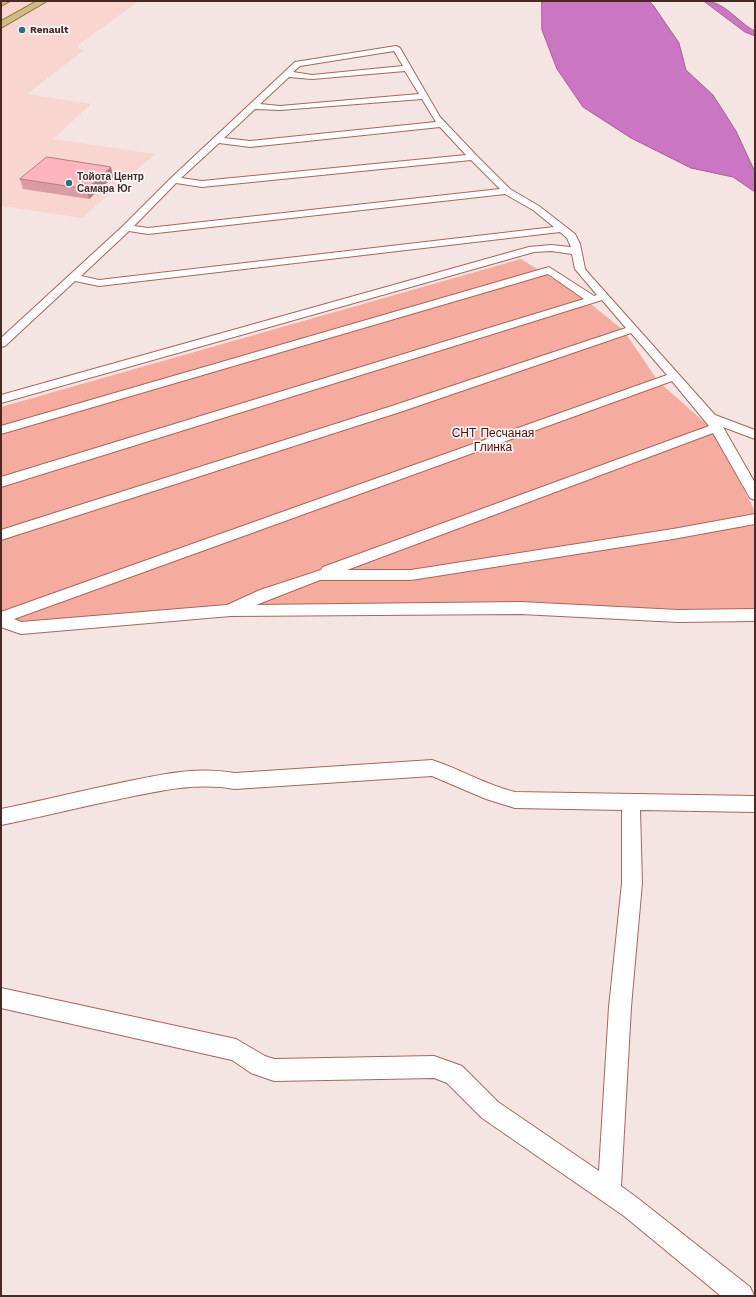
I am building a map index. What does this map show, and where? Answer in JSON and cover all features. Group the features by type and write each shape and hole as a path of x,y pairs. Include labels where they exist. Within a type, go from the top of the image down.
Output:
{"main road":[{"path":"1,4 6,1"},
{"path":"1,25 43,1"}],"street":[{"path":"1,344 75,278 174,180 298,64 396,48 423,96 443,124 473,157 507,191 536,208 571,236 580,269 598,298"},
{"path":"287,74 312,77 408,68"},
{"path":"253,106 280,108 423,96"},
{"path":"217,140 250,144 443,124"},
{"path":"174,180 202,184 473,157"},
{"path":"127,228 148,231 507,191"},
{"path":"75,278 99,283 564,229"},
{"path":"1,399 533,249 551,248 576,251"},
{"path":"1,430 549,270 598,298 633,329 714,423 755,495"},
{"path":"1,482 598,298"},
{"path":"1,534 396,409 633,329"},
{"path":"1,618 674,376"},
{"path":"229,611 266,594 714,423 755,435"},
{"path":"319,575 411,575 673,534 755,519"},
{"path":"1,621 21,628 229,611 520,608 678,616 755,615"},
{"path":"1,817 118,791 201,777 215,777 235,781 330,776 432,768 446,772 480,790 503,798 515,800 755,804"},
{"path":"609,1193 620,1007 632,883 631,801"},
{"path":"1,998 236,1050 259,1065 274,1070 434,1067 454,1074 490,1110 632,1208 741,1296"}],"shaded area":[{"path":"1,1 139,1 77,46 83,51 27,94 91,104 53,139 155,154 82,218 1,206"},
{"path":"542,1 649,1 679,43 686,70 713,95 736,131 755,172 755,192 733,177 691,168 631,138 583,107 557,69 542,30"},
{"path":"704,1 718,4 725,8 755,31 755,36 745,32"}],"green space":[{"name":"СНТ Песчаная Глинка","path":"521,259 581,296 624,331 658,381 712,429 755,511 755,614 226,609 22,626 1,617 1,407"}],"building":[{"path":"47,157 111,167 87,189 20,179"}],"place":[{"name":"Renault","path":"22,30"},
{"name":"Тойота Центр Самара Юг","path":"69,183"}]}
